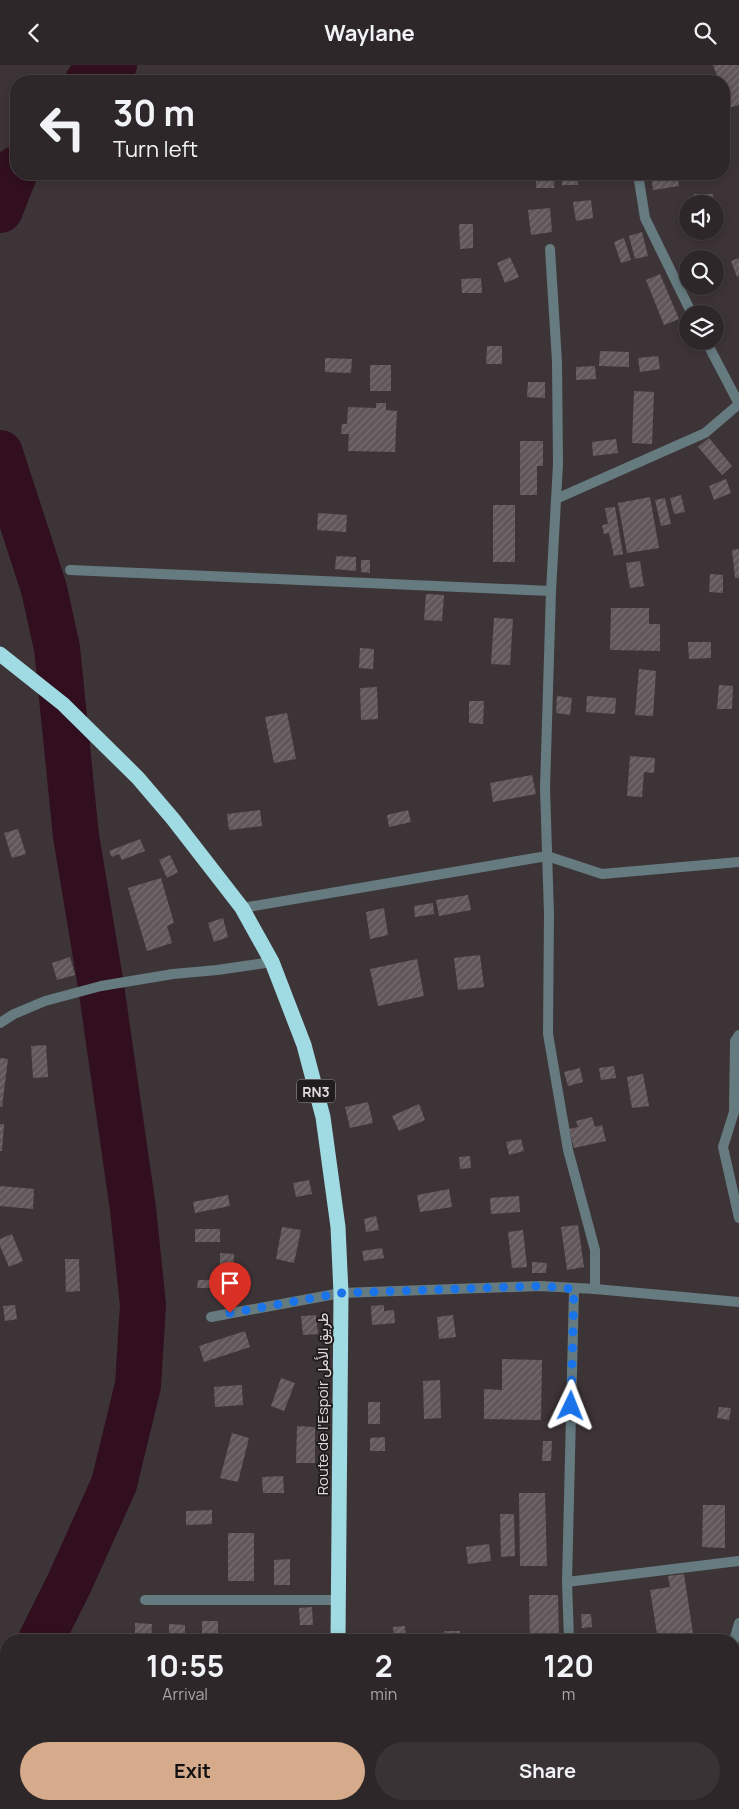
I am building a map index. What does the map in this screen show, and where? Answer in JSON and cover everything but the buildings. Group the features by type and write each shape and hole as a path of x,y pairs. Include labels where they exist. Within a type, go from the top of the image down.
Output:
{"highway":[{"name":"Route de l’Espoir طريق الأمل","path":"0,654 63,704 138,778 173,819 242,908 272,963 304,1045 323,1117 338,1227 341,1293 338,1634"}],"street":[{"path":"639,180 645,218 688,305"},
{"path":"550,249 557,362 558,464 551,591 545,788 549,914 548,1034 568,1150 595,1250 595,1289"},
{"path":"556,499 705,433 739,405 711,350"},
{"path":"70,570 551,591"},
{"path":"242,908 547,857 602,874 739,862"},
{"path":"0,1023 14,1014 45,1001 101,986 173,973 217,971 272,963"},
{"path":"739,1035 735,1041 734,1113 723,1147 739,1218"},
{"path":"211,1317 341,1293 540,1286 739,1302"},
{"path":"569,1634 567,1582 574,1289"},
{"path":"567,1582 677,1567 739,1561"},
{"path":"146,1600 338,1600"}],"waterway":[{"path":"98,75 114,65"},
{"path":"0,210 12,180"},
{"path":"0,453 44,589 57,648 76,836 101,986 133,1209 143,1305 138,1385 114,1484 69,1584 44,1634"}],"route":[{"path":"230,1313 341,1293 540,1286 574,1289 571,1406"}]}
